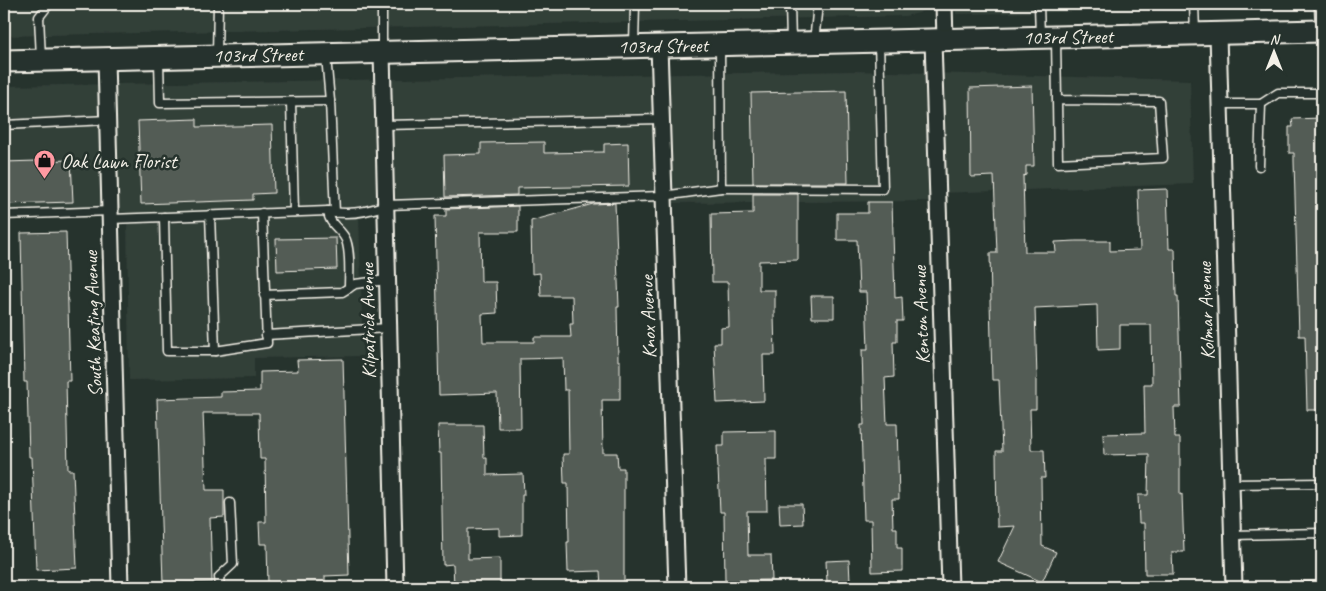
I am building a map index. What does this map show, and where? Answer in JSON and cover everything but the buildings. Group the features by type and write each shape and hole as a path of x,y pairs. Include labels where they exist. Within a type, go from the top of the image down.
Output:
{"main road":[{"name":"103rd Street","path":"4,61 1321,31"}],"street":[{"name":"Kenton Avenue","path":"944,4 939,40 950,587"},
{"name":"Kolmar Avenue","path":"1218,34 1234,587"},
{"name":"Knox Avenue","path":"659,46 677,587"},
{"name":"Kilpatrick Avenue","path":"382,53 395,587"},
{"name":"South Keating Avenue","path":"106,59 120,587"}],"lane":[{"path":"41,60 39,16 49,4"},
{"path":"217,56 218,4"},
{"path":"382,4 382,53"},
{"path":"634,46 635,4"},
{"path":"790,4 791,43"},
{"path":"814,43 818,4"},
{"path":"1039,4 1048,38 1057,100 1058,163 1163,158 1159,101 1057,100"},
{"path":"1194,4 1195,34"},
{"path":"1319,4 1321,31"},
{"path":"4,215 164,217 294,212 366,212 386,205 663,196 721,188 883,189 879,42"},
{"path":"720,44 721,188"},
{"path":"326,54 330,101 331,212 328,219 345,238 348,246 349,288"},
{"path":"159,58 160,102 330,101"},
{"path":"1220,104 1261,104 1278,93 1322,93"},
{"path":"291,102 294,212"},
{"path":"1259,166 1261,104"},
{"path":"384,126 662,119"},
{"path":"4,125 108,120"},
{"path":"164,217 167,351 215,351 267,343 262,213"},
{"path":"210,215 215,351"},
{"path":"264,295 342,292 363,282 388,280"},
{"path":"266,335 389,328"},
{"path":"1231,484 1322,483"},
{"path":"220,587 219,577 233,564 230,503"},
{"path":"1233,535 1322,533"},
{"path":"1277,587 1322,586"}],"shaded area":[{"path":"4,4 929,4 928,7 919,13 905,16 4,36"},
{"path":"956,4 1322,4 1322,7 956,14"},
{"path":"853,71 1190,80 1193,184 938,193 938,201 664,203 417,209 359,216 363,356 254,358 254,378 129,380 127,213 110,211 4,215 4,86"}],"place":[{"name":"Oak Lawn Florist","path":"45,180"}]}
